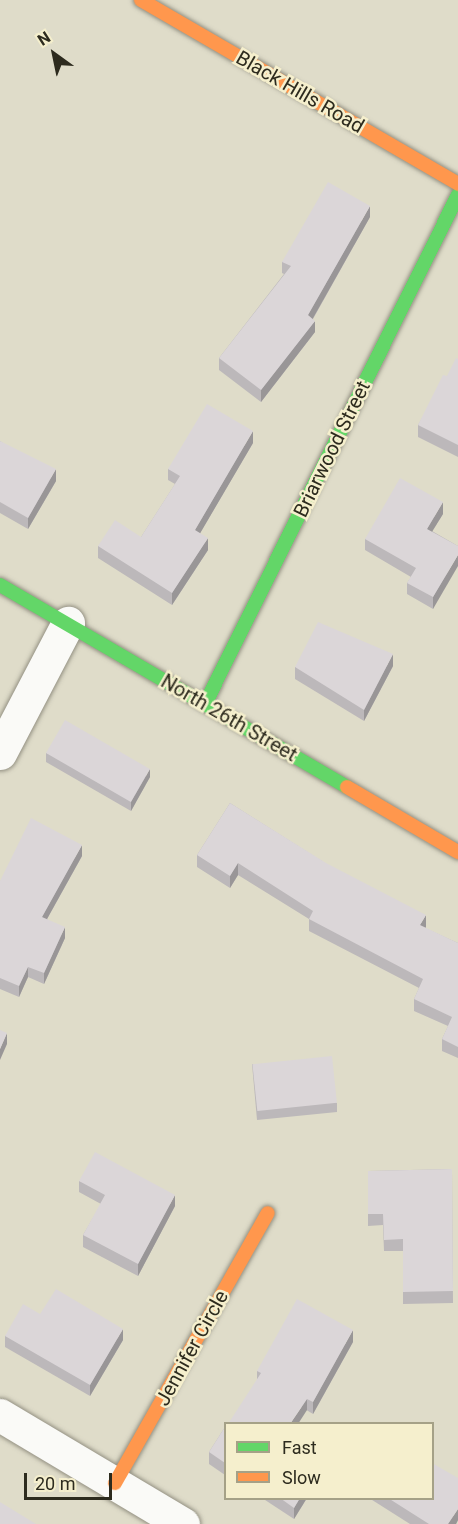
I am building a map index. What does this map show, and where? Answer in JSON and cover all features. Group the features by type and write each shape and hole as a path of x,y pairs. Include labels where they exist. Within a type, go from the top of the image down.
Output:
{"street":[{"name":"Black Hills Road","path":"141,0 458,183"},
{"name":"Briarwood Street","path":"205,704 458,195"},
{"name":"North 26th Street","path":"0,585 458,852"},
{"path":"0,753 68,623"},
{"name":"Jennifer Circle","path":"115,1483 268,1213"},
{"path":"0,1415 183,1524"}],"building":[{"path":"328,182 370,206 308,315 315,321 261,390 219,358 291,266 282,262"},
{"path":"456,358 458,359 458,445 418,425 443,375 447,376"},
{"path":"207,404 253,431 195,530 208,538 172,593 98,546 115,520 141,537 180,476 168,469"},
{"path":"0,441 56,469 28,518 0,502"},
{"path":"400,478 443,502 427,529 458,546 458,555 433,597 407,583 416,568 365,539"},
{"path":"318,622 393,654 364,710 295,667"},
{"path":"65,720 150,769 131,802 46,753"},
{"path":"230,803 326,863 426,915 420,925 458,943 458,1047 442,1039 452,1017 414,999 423,979 309,919 313,911 238,863 230,876 197,855"},
{"path":"31,818 82,845 42,917 65,927 44,973 28,967 19,986 0,978 0,881"},
{"path":"0,1030 7,1033 0,1049"},
{"path":"332,1056 337,1103 257,1111 252,1064"},
{"path":"95,1152 175,1195 138,1264 83,1235 105,1195 79,1181"},
{"path":"452,1169 453,1291 403,1292 403,1239 384,1240 383,1214 368,1214 368,1171"},
{"path":"56,1289 123,1329 90,1385 5,1336 23,1304 40,1314"},
{"path":"297,1299 353,1330 313,1402 307,1399 291,1422 229,1422 261,1373 257,1371"},
{"path":"224,1429 224,1462 209,1452"},
{"path":"434,1464 458,1478 458,1509 448,1524 429,1524 391,1500 434,1500"},
{"path":"283,1500 299,1500 294,1508"},
{"path":"0,1502 36,1524 0,1524"}],"traffic: fast":[{"path":"205,704 458,195"},
{"path":"0,585 347,787"}],"traffic: slow":[{"path":"141,0 458,184"},
{"path":"347,787 458,852"},
{"path":"115,1483 268,1213"}]}
